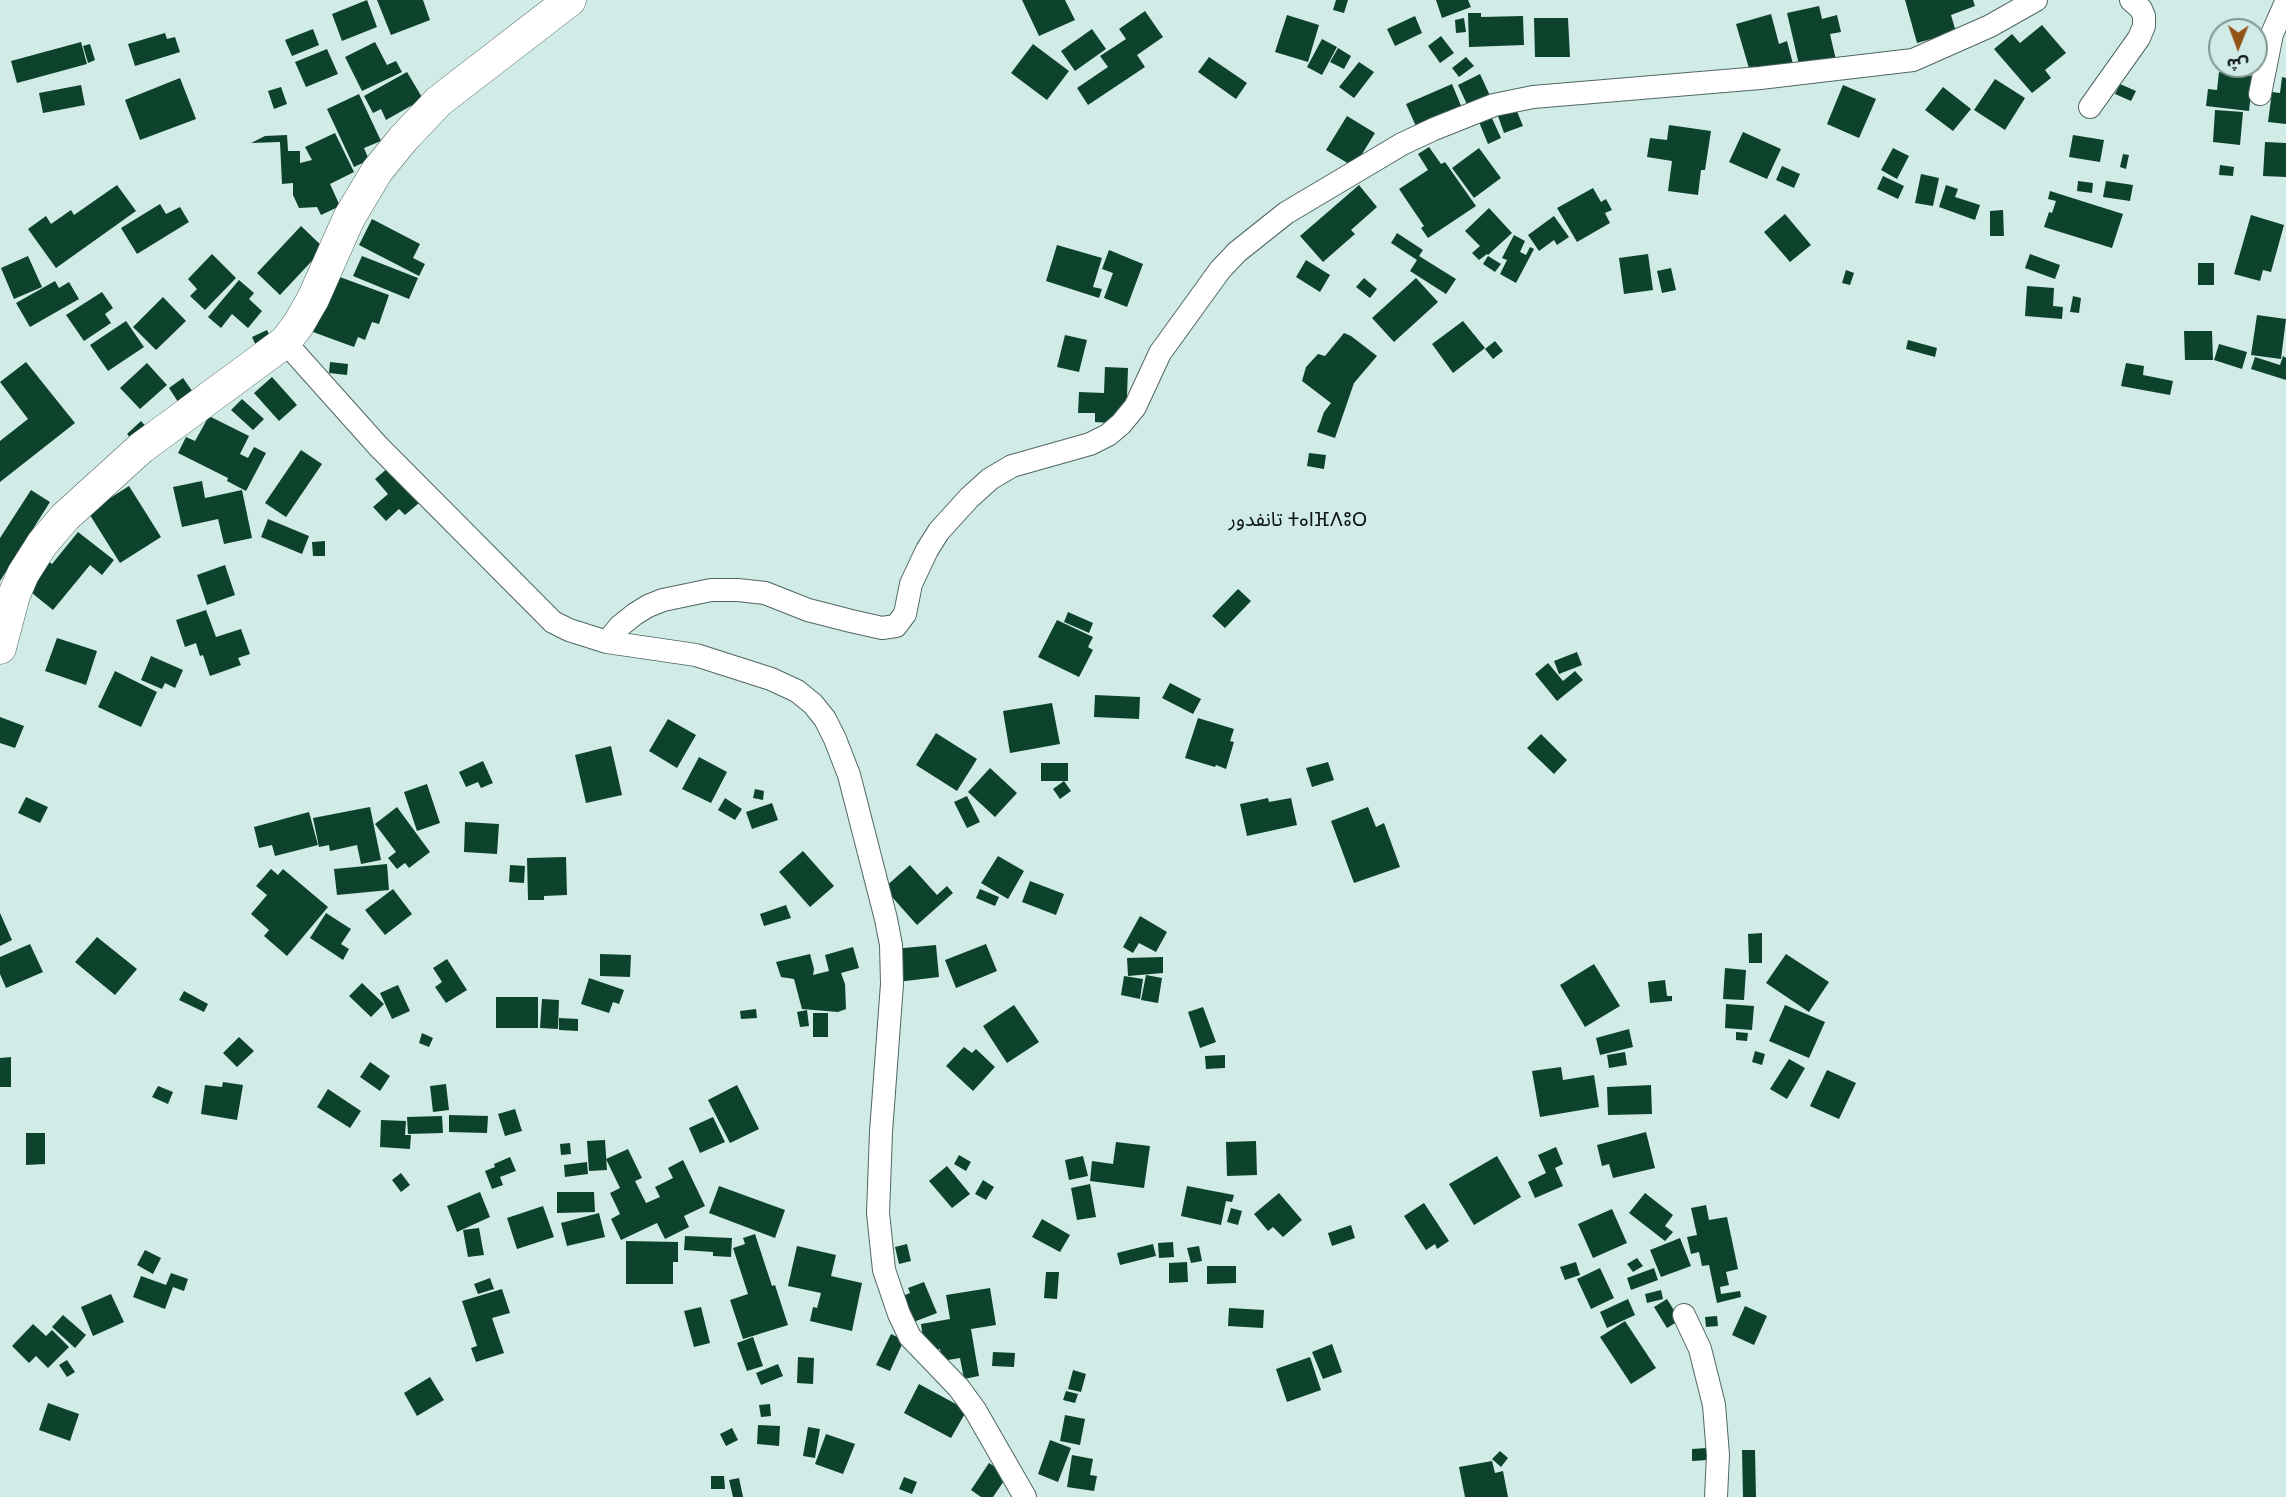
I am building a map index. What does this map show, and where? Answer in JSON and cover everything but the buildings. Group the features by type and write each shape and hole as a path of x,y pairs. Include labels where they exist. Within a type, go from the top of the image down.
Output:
{"street":[{"path":"0,648 14,595 23,574 42,544 65,517 141,448 285,342 314,299 349,218 377,171 403,139 439,101 570,0"},
{"path":"607,642 620,626 648,606 674,597 711,590 765,593 808,610 851,621 882,628 896,626 905,614 911,584 927,550 939,531 969,498 990,479 1012,466 1090,444 1108,435 1135,407 1160,353 1221,270 1238,252 1286,213 1402,144 1434,129 1494,105 1533,97 1760,78 1913,60 1990,26 2036,0"},
{"path":"2090,107 2139,38 2144,16 2141,9 2131,0"},
{"path":"2260,94 2271,34 2286,2"},
{"path":"285,342 378,446 553,622 569,630 607,642 696,655 771,679 797,691 813,704 825,719 849,775 859,809 891,945 892,984 880,1132 878,1213 884,1270 899,1314 910,1337 964,1395 1025,1497"},
{"path":"1684,1315 1700,1349 1709,1376 1718,1455 1716,1497"}],"district":[{"name":"تانفدور ⵜⴰⵏⴼⴷⵓⵔ","path":"1298,521"}]}
